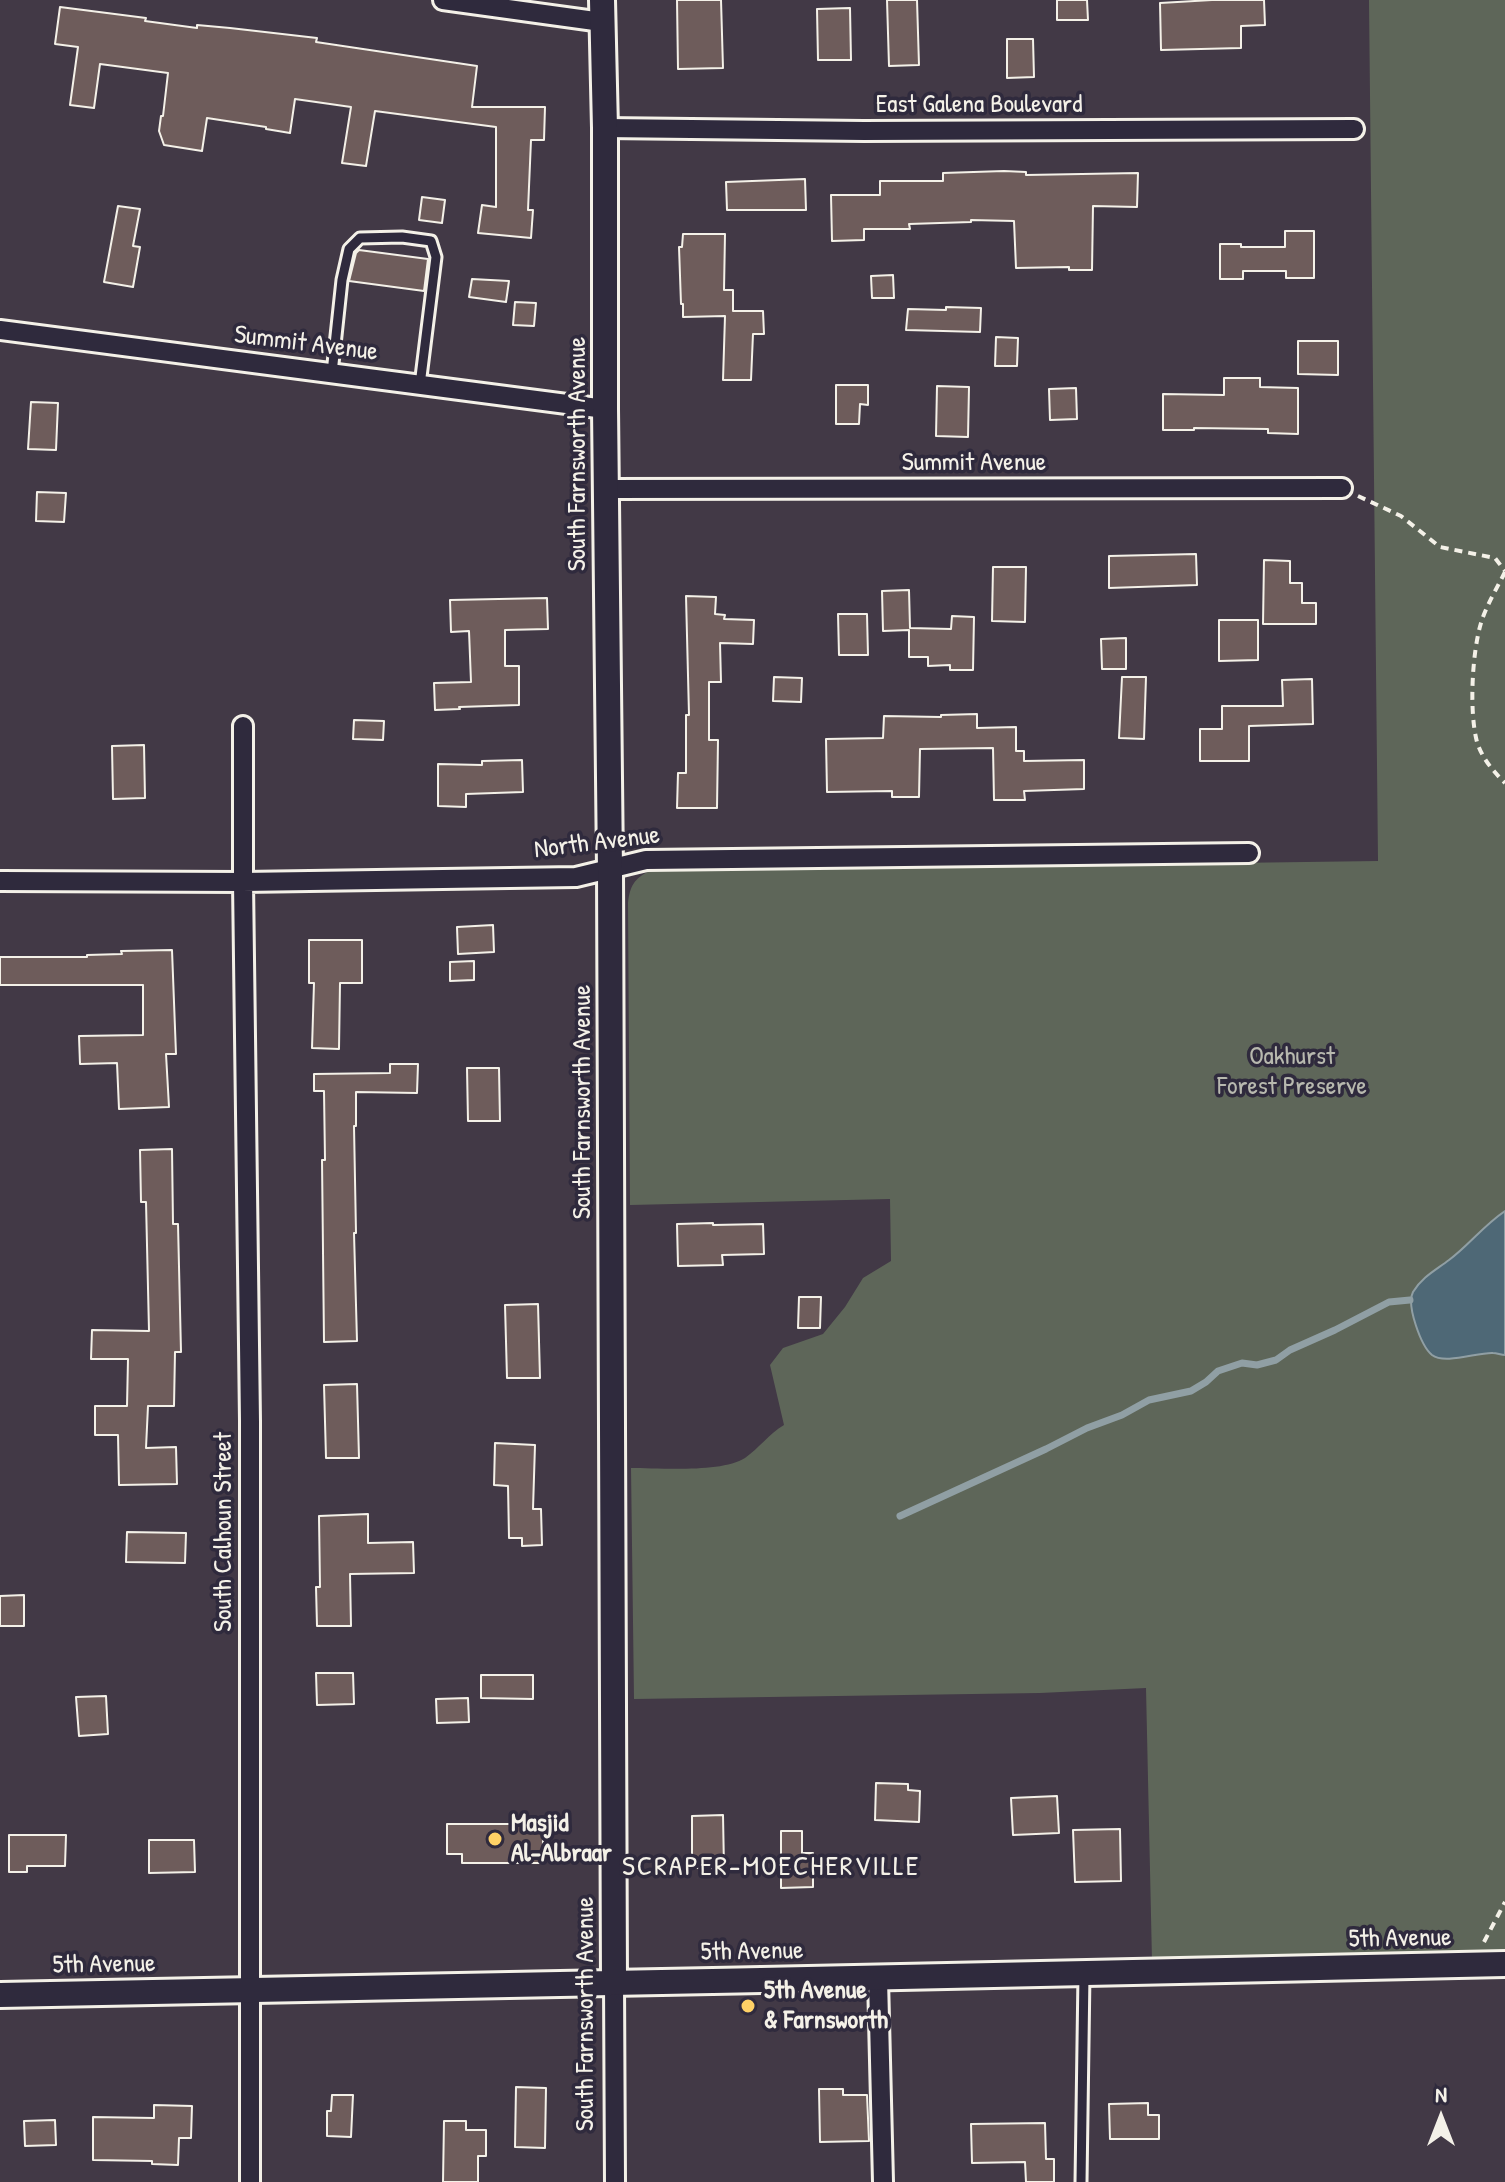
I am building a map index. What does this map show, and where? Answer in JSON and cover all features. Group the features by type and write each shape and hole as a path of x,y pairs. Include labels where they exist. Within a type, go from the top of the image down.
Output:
{"street":[{"path":"443,0 602,11"},
{"name":"South Farnsworth Avenue","path":"602,11 610,869 615,2182"},
{"name":"East Galena Boulevard","path":"605,128 864,131 1354,129"},
{"name":"Summit Avenue","path":"0,330 605,409"},
{"name":"Summit Avenue","path":"606,489 1342,488"},
{"name":"South Calhoun Street","path":"243,726 250,1421 250,2182"},
{"name":"North Avenue","path":"0,881 243,882 576,877 646,860 1249,853"},
{"name":"5th Avenue","path":"0,1995 1505,1964"},
{"path":"878,1979 883,2182"}],"lane":[{"path":"332,373 342,280 349,249 360,238 402,237 431,241 436,257 420,385"},
{"path":"1081,2182 1084,1974"}],"path":[{"path":"1342,488 1401,516 1440,547 1495,558 1505,571 1481,623 1473,675 1473,712 1478,743 1491,769 1505,783"},
{"path":"1473,1965 1505,1902"}],"green space":[{"name":"Oakhurst Forest Preserve","path":"1369,0 1505,0 1505,1950 1152,1961 1146,1688 1040,1693 634,1699 631,1468 706,1468 745,1458 784,1425 770,1365 783,1348 823,1334 863,1278 891,1261 890,1199 630,1205 628,903 634,884 649,871 1378,861"}],"water":[{"path":"1505,1211 1505,1355 1487,1353 1438,1358 1423,1343 1416,1325 1411,1306 1413,1292 1425,1278"}],"building":[{"path":"677,0 721,0 723,68 678,69"},
{"path":"887,0 917,0 919,65 889,66"},
{"path":"1057,0 1087,0 1088,20 1057,20"},
{"path":"1264,0 1265,25 1241,26 1241,48 1161,50 1160,3"},
{"path":"60,7 197,28 197,25 317,38 316,42 477,66 472,107 545,107 544,140 531,140 528,210 533,210 531,238 478,233 482,205 496,207 496,127 375,111 366,166 342,163 351,107 295,99 290,133 207,118 202,151 164,145 159,131 168,73 100,64 94,108 70,105 78,47 55,44"},
{"path":"850,8 851,60 818,60 817,9"},
{"path":"1007,39 1033,39 1034,77 1007,78"},
{"path":"1026,172 1026,175 1138,173 1137,207 1093,206 1092,270 1016,268 1014,221 909,224 910,229 864,229 864,240 832,241 831,195 880,195 880,181 943,181 943,173"},
{"path":"805,179 806,210 727,210 726,182"},
{"path":"422,197 445,200 442,223 419,220"},
{"path":"118,206 140,209 133,246 140,247 133,287 104,282"},
{"path":"1285,231 1314,231 1314,278 1286,278 1286,271 1243,271 1243,279 1220,279 1220,244 1285,247"},
{"path":"683,234 725,234 724,290 733,290 733,311 763,311 764,334 753,334 751,380 723,380 725,316 683,317 679,247 682,247"},
{"path":"359,250 428,259 424,291 349,281"},
{"path":"893,275 894,298 872,298 871,276"},
{"path":"472,279 509,281 506,302 469,297"},
{"path":"515,302 536,303 534,326 513,325"},
{"path":"946,307 981,308 980,332 906,330 908,309 946,310"},
{"path":"996,337 1018,338 1017,366 995,366"},
{"path":"1298,341 1338,341 1338,375 1298,374"},
{"path":"1224,378 1260,378 1260,387 1298,388 1298,434 1268,433 1268,429 1163,430 1163,394 1224,395"},
{"path":"836,385 868,385 868,405 860,404 859,424 836,424"},
{"path":"937,386 969,387 968,437 936,436"},
{"path":"1076,388 1077,419 1050,420 1049,389"},
{"path":"31,402 58,403 56,450 28,449"},
{"path":"37,492 66,493 64,522 36,521"},
{"path":"1196,554 1197,585 1109,588 1109,556"},
{"path":"1264,560 1290,561 1290,583 1302,583 1302,603 1316,603 1316,624 1263,624"},
{"path":"993,567 1026,567 1025,622 992,621"},
{"path":"909,590 910,628 951,629 952,616 974,617 973,670 950,670 950,665 928,666 928,657 909,657 909,630 883,631 882,591"},
{"path":"686,596 716,597 715,614 725,615 724,619 754,620 753,644 720,643 721,682 709,682 709,740 718,740 717,808 677,808 678,773 686,773 686,715 689,715"},
{"path":"547,598 548,629 505,630 505,666 519,666 519,705 435,710 434,683 471,682 469,631 451,632 450,600"},
{"path":"838,614 867,614 868,655 839,655"},
{"path":"1219,620 1258,620 1258,660 1219,661"},
{"path":"1126,638 1126,669 1102,669 1101,639"},
{"path":"774,677 802,678 801,702 773,701"},
{"path":"1122,677 1146,677 1144,739 1119,738"},
{"path":"1312,679 1313,724 1249,726 1249,761 1200,761 1200,729 1222,729 1222,706 1283,706 1282,680"},
{"path":"977,714 977,728 1016,727 1016,751 1024,751 1024,761 1084,760 1084,789 1024,791 1025,800 994,800 993,748 920,749 919,797 892,797 892,791 827,792 826,739 883,738 884,716"},
{"path":"354,720 384,721 383,740 353,739"},
{"path":"144,745 145,798 113,799 112,746"},
{"path":"522,760 523,792 466,794 466,807 438,806 438,764 482,765 482,761"},
{"path":"493,925 494,952 458,954 457,927"},
{"path":"309,940 362,940 362,983 340,983 339,1049 312,1048 314,983 309,983"},
{"path":"172,950 176,1054 166,1054 169,1107 119,1109 117,1063 80,1064 79,1036 143,1035 143,985 0,985 0,957 87,957 122,954 121,951"},
{"path":"474,961 474,980 450,981 450,962"},
{"path":"390,1064 418,1064 417,1093 356,1092 354,1233 357,1341 324,1342 324,1091 314,1091 314,1074 390,1073"},
{"path":"467,1068 499,1068 500,1121 468,1121"},
{"path":"172,1149 173,1224 178,1224 181,1352 175,1352 174,1406 148,1406 146,1448 176,1447 177,1484 119,1485 118,1435 95,1435 95,1406 127,1406 128,1359 91,1359 92,1330 149,1331 146,1202 141,1202 140,1150"},
{"path":"677,1224 763,1224 764,1254 722,1255 723,1265 678,1266"},
{"path":"799,1297 821,1297 820,1328 798,1328"},
{"path":"538,1304 540,1378 507,1378 505,1305"},
{"path":"357,1384 359,1458 326,1458 324,1385"},
{"path":"495,1443 535,1445 533,1509 541,1509 542,1545 522,1546 522,1538 509,1538 508,1486 494,1485"},
{"path":"368,1514 368,1543 413,1542 414,1573 350,1574 351,1626 317,1626 319,1516"},
{"path":"127,1532 186,1533 185,1563 126,1562"},
{"path":"24,1595 24,1626 0,1626 0,1596"},
{"path":"316,1673 353,1673 354,1704 317,1705"},
{"path":"481,1675 533,1675 533,1699 481,1698"},
{"path":"106,1696 108,1734 79,1736 76,1697"},
{"path":"468,1698 469,1722 437,1723 436,1699"},
{"path":"876,1783 908,1784 908,1790 920,1791 919,1822 875,1820"},
{"path":"1057,1796 1059,1833 1013,1835 1011,1798"},
{"path":"723,1815 724,1868 692,1868 692,1816"},
{"name":"Masjid Al-Albraar","path":"447,1824 543,1824 543,1863 462,1863 462,1854 447,1854"},
{"path":"1120,1829 1121,1881 1075,1882 1073,1830"},
{"path":"781,1831 802,1831 802,1853 813,1853 813,1887 781,1888"},
{"path":"9,1835 66,1835 65,1866 27,1866 27,1872 9,1872"},
{"path":"149,1840 194,1840 195,1872 149,1873"},
{"path":"516,2087 546,2088 545,2148 515,2147"},
{"path":"819,2089 843,2089 843,2095 867,2095 869,2141 820,2142"},
{"path":"332,2095 353,2095 351,2137 327,2136 327,2111 331,2111"},
{"path":"1148,2103 1148,2115 1159,2115 1159,2139 1110,2139 1109,2104"},
{"path":"154,2105 192,2106 191,2138 179,2138 178,2165 152,2164 152,2161 93,2160 93,2117 154,2118"},
{"path":"55,2120 56,2145 25,2146 24,2121"},
{"path":"444,2121 466,2121 466,2130 486,2130 486,2156 478,2156 478,2182 443,2182"},
{"path":"1045,2123 1046,2159 1054,2159 1054,2182 1026,2182 1025,2162 972,2163 971,2124"}],"waterway":[{"path":"900,1516 1149,1400 1191,1391 1218,1371 1242,1363 1257,1365 1276,1360 1290,1350 1389,1302 1410,1300"}],"place":[{"name":"Masjid Al-Albraar","path":"495,1839"},
{"name":"5th Avenue & Farnsworth","path":"748,2006"}],"district":[{"name":"SCRAPER-MOECHERVILLE","path":"771,1868"}]}
